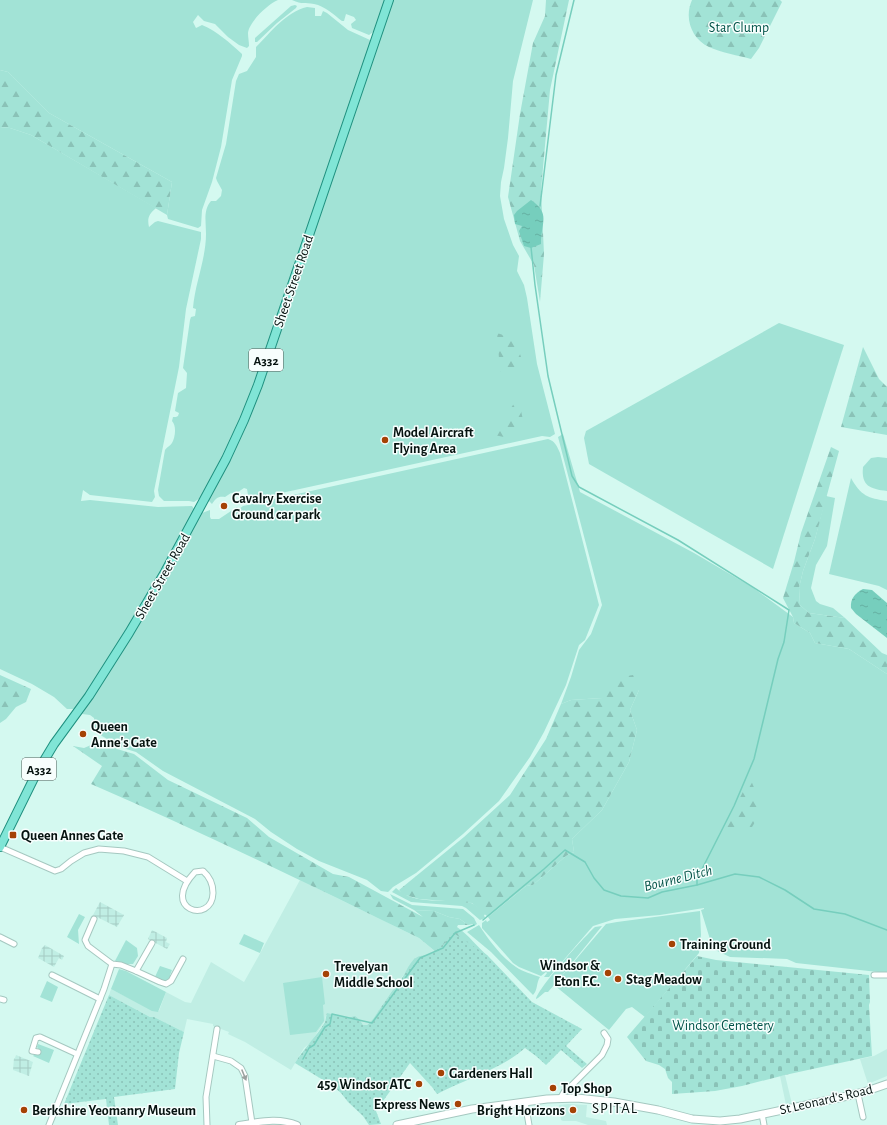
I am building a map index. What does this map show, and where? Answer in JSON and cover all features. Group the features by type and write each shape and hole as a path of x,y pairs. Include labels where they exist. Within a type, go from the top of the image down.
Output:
{"main road":[{"name":"Sheet Street Road","path":"0,847 36,774 54,744 89,696 130,633 165,572 226,459 244,420 265,363 389,0"},
{"name":"St Leonard's Road","path":"396,1125 472,1109 548,1099 577,1098 614,1102 658,1110 692,1119 720,1121 740,1119 858,1094 887,1084"},
{"path":"876,1088 887,1087"}],"street":[{"path":"0,847 55,871 61,869 84,853 99,848 124,851 148,856 187,881"},
{"path":"203,871 209,876 213,887 213,898 208,906 201,910 193,911 187,908 183,901 183,891 187,881 195,872 203,871"},
{"path":"94,919 85,940 88,946 112,964 121,965 136,970 166,984 171,981 183,959"},
{"path":"0,937 14,944"},
{"path":"136,970 152,943"},
{"path":"49,1125 100,999 112,964"},
{"path":"874,974 887,975"},
{"path":"52,975 100,999"},
{"path":"207,1125 206,1098 217,1029"},
{"path":"560,1099 564,1092 602,1056 608,1039 604,1033"},
{"path":"38,1052 32,1051 36,1038 40,1037 77,1054"},
{"path":"213,1056 231,1061 241,1068 246,1076 252,1123"},
{"path":"571,1086 577,1098"},
{"path":"858,1094 863,1117"},
{"path":"525,1102 530,1125"},
{"path":"762,1114 764,1125"},
{"path":"239,1125 274,1120 286,1121 297,1125"}],"shaded area":[{"name":"Trevelyan Middle School","path":"300,880 419,938 436,952 415,958 400,980 397,988 392,991 373,1019 367,1025 363,1025 360,1020 332,1014 326,1015 325,1021 311,1042 304,1048 291,1070 245,1042 228,1034 229,1032 213,1026 213,1024 187,1019 184,1032 154,1017 150,1017 109,995 111,989 152,1010 159,1011 166,992 185,1002 191,1003 211,962 244,982"},
{"path":"100,902 124,915 117,927 93,915"},
{"path":"152,930 167,938 166,942 170,944 167,949 148,939"},
{"path":"45,945 64,956 62,960 59,958 54,967 38,958 42,948"},
{"path":"887,1049 887,1076 868,1084 860,1059 874,1056"},
{"path":"16,1055 33,1062 29,1076 13,1070 14,1058"},
{"path":"785,1075 792,1104 786,1105 780,1076"},
{"name":"Bright Horizons","path":"559,1105 587,1105 586,1117 606,1121 607,1125 588,1125 576,1121 561,1120"}],"green space":[{"path":"0,0 278,0 264,9 255,19 249,29 249,46 247,48 239,45 228,37 215,24 204,21 198,15 193,22 196,28 202,25 218,34 242,54 232,80 221,147 212,182 202,210 201,226 198,228 168,219 167,215 172,182 49,113 8,72 0,70"},
{"path":"292,0 387,0 376,30 369,35 352,28 351,24 356,20 354,17 346,14 344,21 342,21 322,7"},
{"path":"393,0 533,0 513,81 508,138 500,196 504,219 513,245 519,256 517,271 524,285 537,364 555,434 550,437 542,436 249,500 247,489 244,488 235,494 231,493 225,497 217,498 212,504 209,501 209,498 230,457"},
{"path":"546,0 569,0 550,90 541,190 544,254 540,302 534,265 520,241 508,197 520,114 533,43 545,16"},
{"name":"Star Clump","path":"692,0 780,0 782,2 759,48 751,59 713,49 698,38 691,27 689,20"},
{"path":"291,6 297,6 296,8 257,42 255,42 255,38"},
{"path":"307,7 315,8 315,16 321,16 323,11 327,13 348,30 370,40 372,46 248,407 205,495 194,502 164,501 159,496 158,490 165,450 172,443 175,435 175,426 172,421 173,417 178,416 179,413 175,411 178,393 186,388 187,373 183,368 190,320 191,317 195,316 196,309 193,308 194,299 206,243 206,212 211,201 216,201 221,196 222,190 216,178 226,144 236,81 239,74 247,71 256,57 256,47 267,35 292,13"},
{"path":"0,70 8,72 49,113 172,182 167,215 31,135 10,128 0,127"},
{"path":"0,127 10,128 31,135 156,208 149,216 149,227 158,221 201,232 201,239 186,309 179,367 154,491 155,497 152,502 90,495 83,490 81,501 90,500 158,507 192,506 195,510 124,636 109,661 76,709 67,709 54,697 32,684 0,669"},
{"path":"779,323 844,345 773,569 589,464 584,438 586,431"},
{"path":"497,333 515,339 522,360 515,379 500,371"},
{"path":"863,347 879,379 887,387 887,435 841,427"},
{"path":"518,397 523,420 509,438 494,435"},
{"path":"563,434 580,492 694,553 752,587 793,617 794,623 810,633 815,643 849,649 887,674 887,973 796,963 787,959 730,957 713,949 701,910 704,908 660,915 615,919 593,926 549,977 544,977 547,973 546,972 541,976 513,963 482,928 482,923 486,920 487,922 490,920 488,917 526,886 533,885 566,856 574,852 572,839 602,810 629,762 637,730 630,710 639,690 602,698 571,700 561,704 579,650 591,634 602,605 558,437"},
{"path":"548,439 554,442 560,453 599,605 585,640 579,645 566,685 544,732 530,757 499,801 463,834 416,873 393,887 388,892 381,891 367,880 319,861 297,849 271,832 255,819 163,771 136,752 123,748 102,736 93,728 95,725 94,718 90,715 82,714 117,660 202,513 210,510 211,519 219,519 237,507 239,509 243,506"},
{"path":"831,447 839,451 815,539 803,571 799,588 800,605 809,613 845,618 882,653 887,655 887,674 849,649 815,643 810,633 794,623 793,617 783,598 801,533"},
{"path":"871,458 887,458 887,491 871,488 865,482 863,467"},
{"path":"851,478 858,489 866,495 875,499 887,501 887,590 879,586 829,574"},
{"path":"826,496 835,498 827,546 816,565 811,588 816,601 820,604 833,608 845,618 809,613 800,605 799,588 803,571 815,539"},
{"path":"0,675 31,689 26,702 16,707 6,719 0,723"},
{"path":"633,675 639,690 630,710 637,730 629,762 602,810 572,839 574,852 566,856 533,885 526,886 488,917 472,903 419,899 402,894 399,890 464,837 510,795 546,739 561,704 571,700 602,698 607,679"},
{"path":"103,740 117,749 134,754 168,780 247,818 269,837 333,874 349,877 423,917 414,910 434,911 449,917 460,919 468,925 458,925 457,927 488,956 413,961 418,957 430,955 436,952 419,938 215,840 91,784 102,766 73,746 84,748"},
{"path":"750,778 763,809 752,827 723,831"},
{"path":"396,888 404,894 422,900 461,901 471,903 486,914 484,915 485,918 480,920 462,906 411,902 392,892"},
{"path":"390,894 412,905 463,909 474,918 477,924 474,926 473,924 468,925 460,919 449,917 434,911 414,910 393,899"},
{"name":"Stag Meadow","path":"700,911 701,935 699,953 645,1017 632,1007 626,1009 609,1030 554,985 548,992 545,992 536,999 553,974 595,927 602,926 555,984 606,924"},
{"path":"79,914 85,917 78,930 79,944 67,937"},
{"path":"479,925 505,958 516,967 540,977 536,991 533,995 491,952 467,932"},
{"path":"452,932 488,956 532,1002 582,1029 566,1046 587,1064 582,1068 561,1050 546,1065 525,1048 494,1068 437,1094 410,1063 376,1111 381,1124 369,1125 363,1116 333,1086 295,1063 318,1033 325,1022 327,1013 348,1018 355,1016 363,1025 367,1025 398,984 414,959 419,956 435,952 434,950 444,944"},
{"path":"244,934 264,943 260,953 239,944"},
{"path":"126,940 137,948 138,956 133,964 125,964 115,961"},
{"name":"Windsor Cemetery","path":"697,956 716,960 869,975 872,1056 742,1086 715,1091 672,1094 672,1082 668,1078 665,1069 659,1065 646,1061 627,1037"},
{"path":"160,966 172,970 170,975 174,977 167,982 154,979"},
{"path":"119,969 126,971 166,992 158,1012 152,1011 111,989"},
{"path":"322,977 325,1004 323,1005 324,1021 316,1032 290,1035 283,983"},
{"path":"47,981 58,987 52,1002 40,997"},
{"path":"109,995 150,1017 154,1017 184,1032 179,1053 175,1089 114,1097 118,1125 109,1125 106,1099 64,1104"},
{"path":"38,1044 54,1050 49,1063 33,1056 39,1055 40,1051 37,1047"}],"water":[{"path":"531,200 541,210 544,219 541,244 531,248 524,246 519,231 522,226 515,224 514,215"},
{"path":"863,589 872,590 887,603 887,638 856,614 851,608 851,602 854,597"}],"waterway":[{"path":"540,206 556,75 574,0"},
{"path":"531,247 548,376 572,476 579,487 678,540 789,610 784,642 778,659 754,759 734,806 697,879 697,885"},
{"name":"Bourne Ditch","path":"483,920 565,850 585,862 594,878 604,890 621,896 648,898 662,892 697,885 735,874 759,877 785,890 814,909 845,914 887,930"},
{"name":"Bourne Ditch","path":"303,1059 309,1048 314,1045 325,1027 330,1024 332,1014 372,1023 420,958 443,948 455,933 474,925"}],"place":[{"name":"Model Aircraft Flying Area","path":"385,440"},
{"name":"Cavalry Exercise Ground car park","path":"224,506"},
{"name":"Queen Anne's Gate","path":"83,734"},
{"name":"Queen Annes Gate","path":"13,835"},
{"name":"Training Ground","path":"672,944"},
{"name":"Windsor & Eton F.C.","path":"608,973"},
{"name":"Trevelyan Middle School","path":"326,974"},
{"name":"Stag Meadow","path":"618,979"},
{"name":"Gardeners Hall","path":"441,1073"},
{"name":"459 Windsor ATC","path":"419,1084"},
{"name":"Top Shop","path":"553,1088"},
{"name":"Express News","path":"458,1104"},
{"name":"Berkshire Yeomanry Museum","path":"24,1110"},
{"name":"Bright Horizons","path":"573,1110"}],"district":[{"name":"SPITAL","path":"615,1108"}]}
